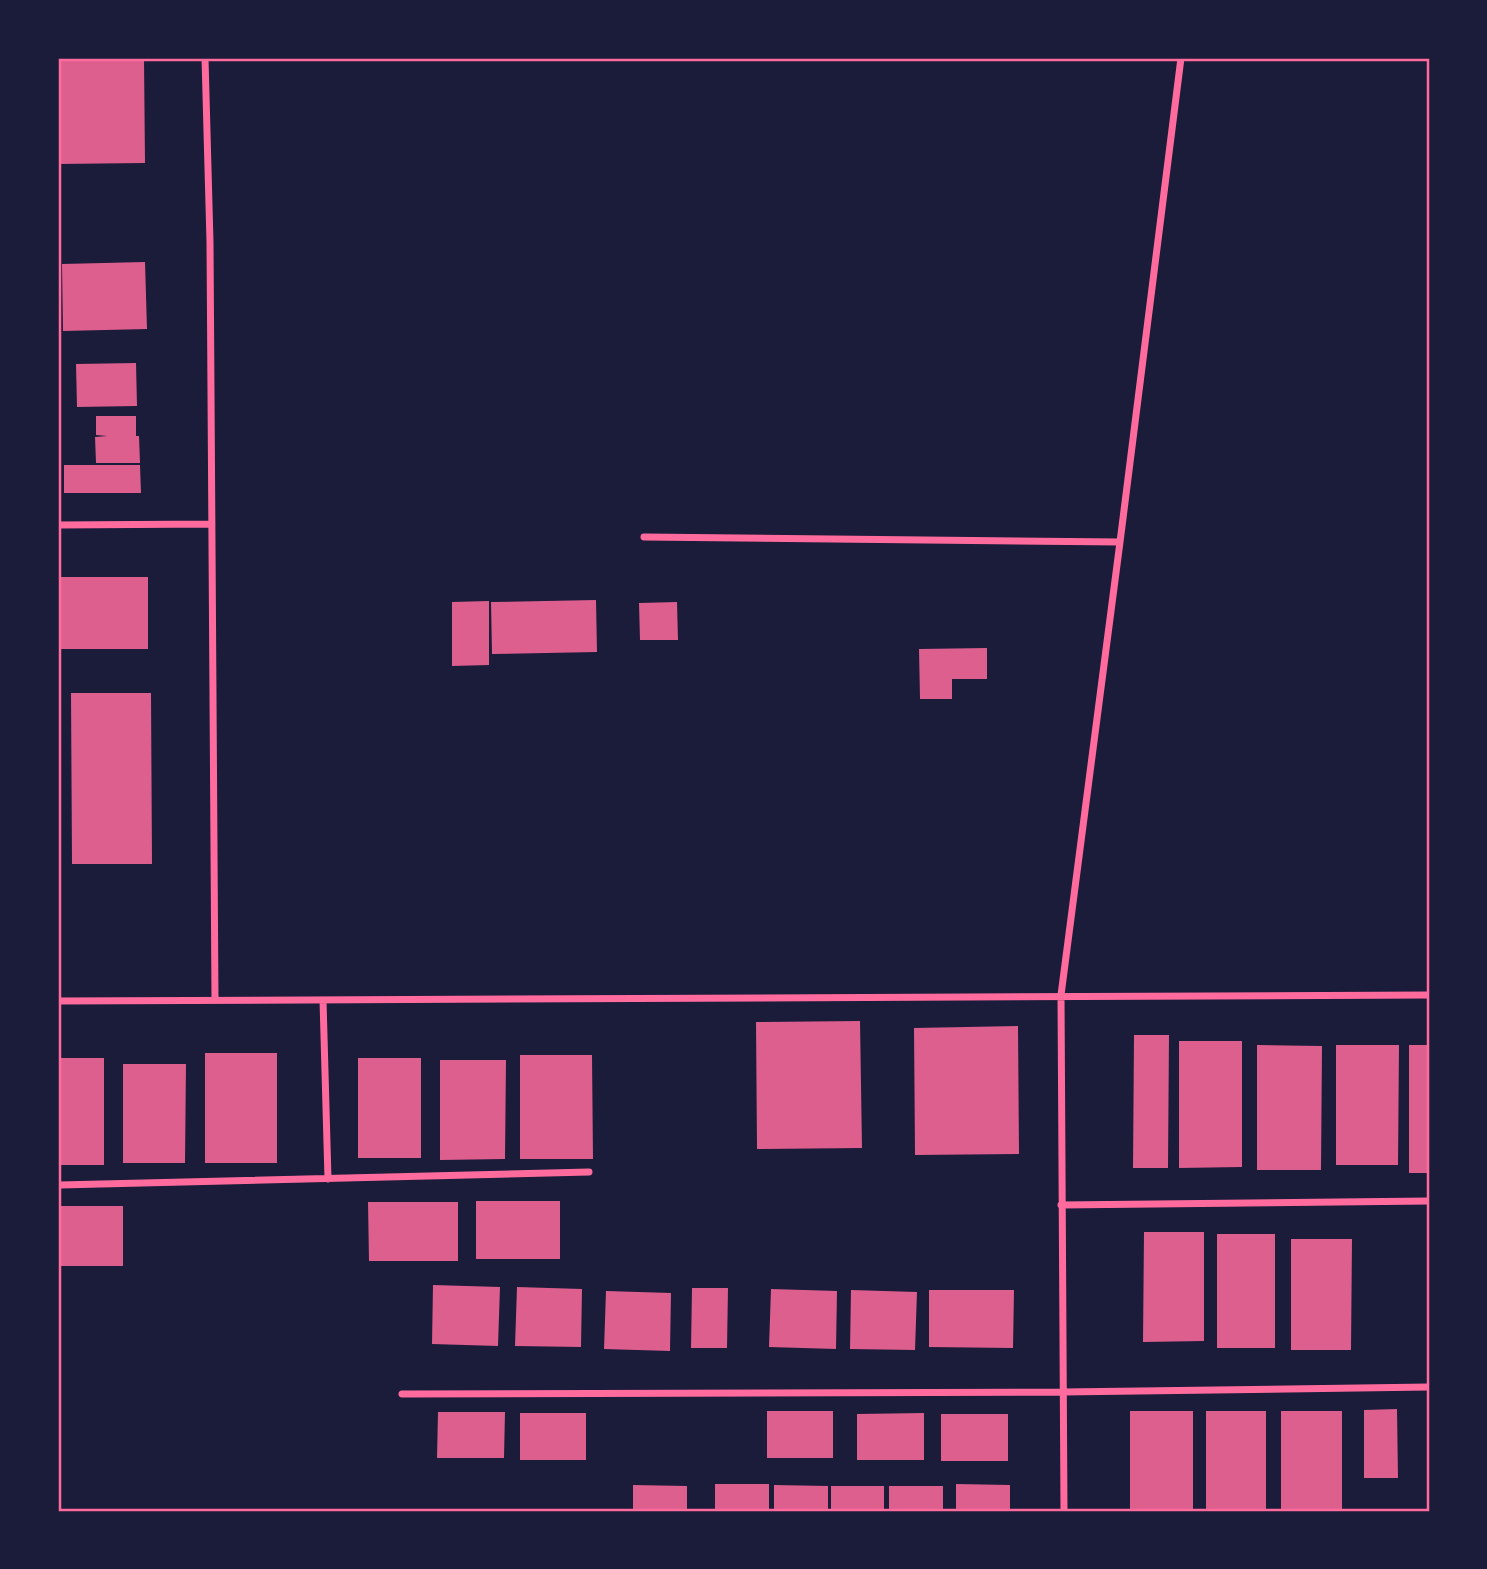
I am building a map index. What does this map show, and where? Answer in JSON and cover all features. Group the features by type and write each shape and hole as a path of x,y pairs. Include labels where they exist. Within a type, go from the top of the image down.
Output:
{"street":[{"path":"205,58 210,242 215,1000"},
{"path":"1064,1511 1061,995 1181,58"},
{"path":"58,525 212,524"},
{"path":"644,537 1120,542"},
{"path":"58,1001 1429,995"},
{"path":"323,1000 328,1178"},
{"path":"60,1185 589,1172"},
{"path":"1061,1205 1429,1201"},
{"path":"402,1394 1063,1392 1429,1387"}],"building":[{"path":"58,58 144,58 145,163 58,164"},
{"path":"145,262 147,329 63,331 62,264"},
{"path":"136,363 137,406 77,407 76,364"},
{"path":"96,416 136,416 140,463 96,463 95,437 107,436 96,435"},
{"path":"64,465 140,465 141,493 64,493"},
{"path":"58,577 148,577 148,649 58,649"},
{"path":"596,600 597,652 492,654 491,602"},
{"path":"489,601 489,665 452,666 452,602"},
{"path":"677,602 678,640 640,640 639,603"},
{"path":"987,648 987,679 952,679 952,699 920,699 919,649"},
{"path":"71,693 151,693 152,864 72,864"},
{"path":"860,1021 862,1148 757,1149 756,1022"},
{"path":"1018,1026 1019,1154 915,1155 914,1028"},
{"path":"1134,1035 1169,1035 1168,1168 1133,1168"},
{"path":"1179,1041 1242,1041 1242,1167 1179,1168"},
{"path":"1257,1045 1322,1046 1321,1170 1257,1170"},
{"path":"1336,1045 1399,1045 1398,1165 1336,1165"},
{"path":"1409,1045 1429,1045 1429,1173 1409,1173"},
{"path":"205,1053 277,1053 277,1163 205,1163"},
{"path":"520,1055 592,1055 593,1159 520,1159"},
{"path":"58,1058 104,1058 104,1165 58,1165"},
{"path":"358,1058 421,1058 421,1158 358,1158"},
{"path":"440,1060 506,1060 505,1159 440,1160"},
{"path":"123,1064 186,1064 185,1163 123,1163"},
{"path":"476,1201 560,1201 560,1259 476,1259"},
{"path":"368,1202 458,1202 458,1261 369,1261"},
{"path":"58,1206 123,1206 123,1266 58,1266"},
{"path":"1144,1232 1204,1232 1204,1341 1143,1342"},
{"path":"1217,1234 1275,1234 1275,1348 1217,1348"},
{"path":"1291,1239 1352,1239 1351,1350 1291,1350"},
{"path":"433,1285 500,1287 498,1346 432,1344"},
{"path":"517,1287 582,1289 581,1347 515,1346"},
{"path":"692,1288 728,1288 727,1348 691,1348"},
{"path":"771,1289 837,1291 836,1349 769,1347"},
{"path":"851,1290 917,1292 915,1350 850,1349"},
{"path":"929,1290 1014,1290 1013,1348 929,1347"},
{"path":"606,1291 671,1293 670,1351 604,1349"},
{"path":"1397,1409 1398,1478 1364,1478 1364,1410"},
{"path":"767,1411 833,1411 833,1458 767,1458"},
{"path":"1130,1411 1193,1411 1193,1511 1130,1511"},
{"path":"1206,1411 1266,1411 1266,1511 1206,1511"},
{"path":"1281,1411 1342,1411 1342,1511 1281,1511"},
{"path":"438,1412 505,1412 504,1458 437,1458"},
{"path":"520,1413 586,1413 586,1460 520,1460"},
{"path":"924,1413 924,1460 857,1460 857,1414"},
{"path":"941,1414 1008,1414 1008,1461 941,1461"},
{"path":"715,1484 769,1484 769,1511 715,1511"},
{"path":"956,1484 1010,1485 1010,1511 956,1511"},
{"path":"633,1485 687,1486 687,1511 633,1511"},
{"path":"774,1485 828,1486 828,1511 774,1511"},
{"path":"831,1486 884,1486 884,1511 831,1511"},
{"path":"889,1486 943,1486 943,1511 889,1511"}]}
